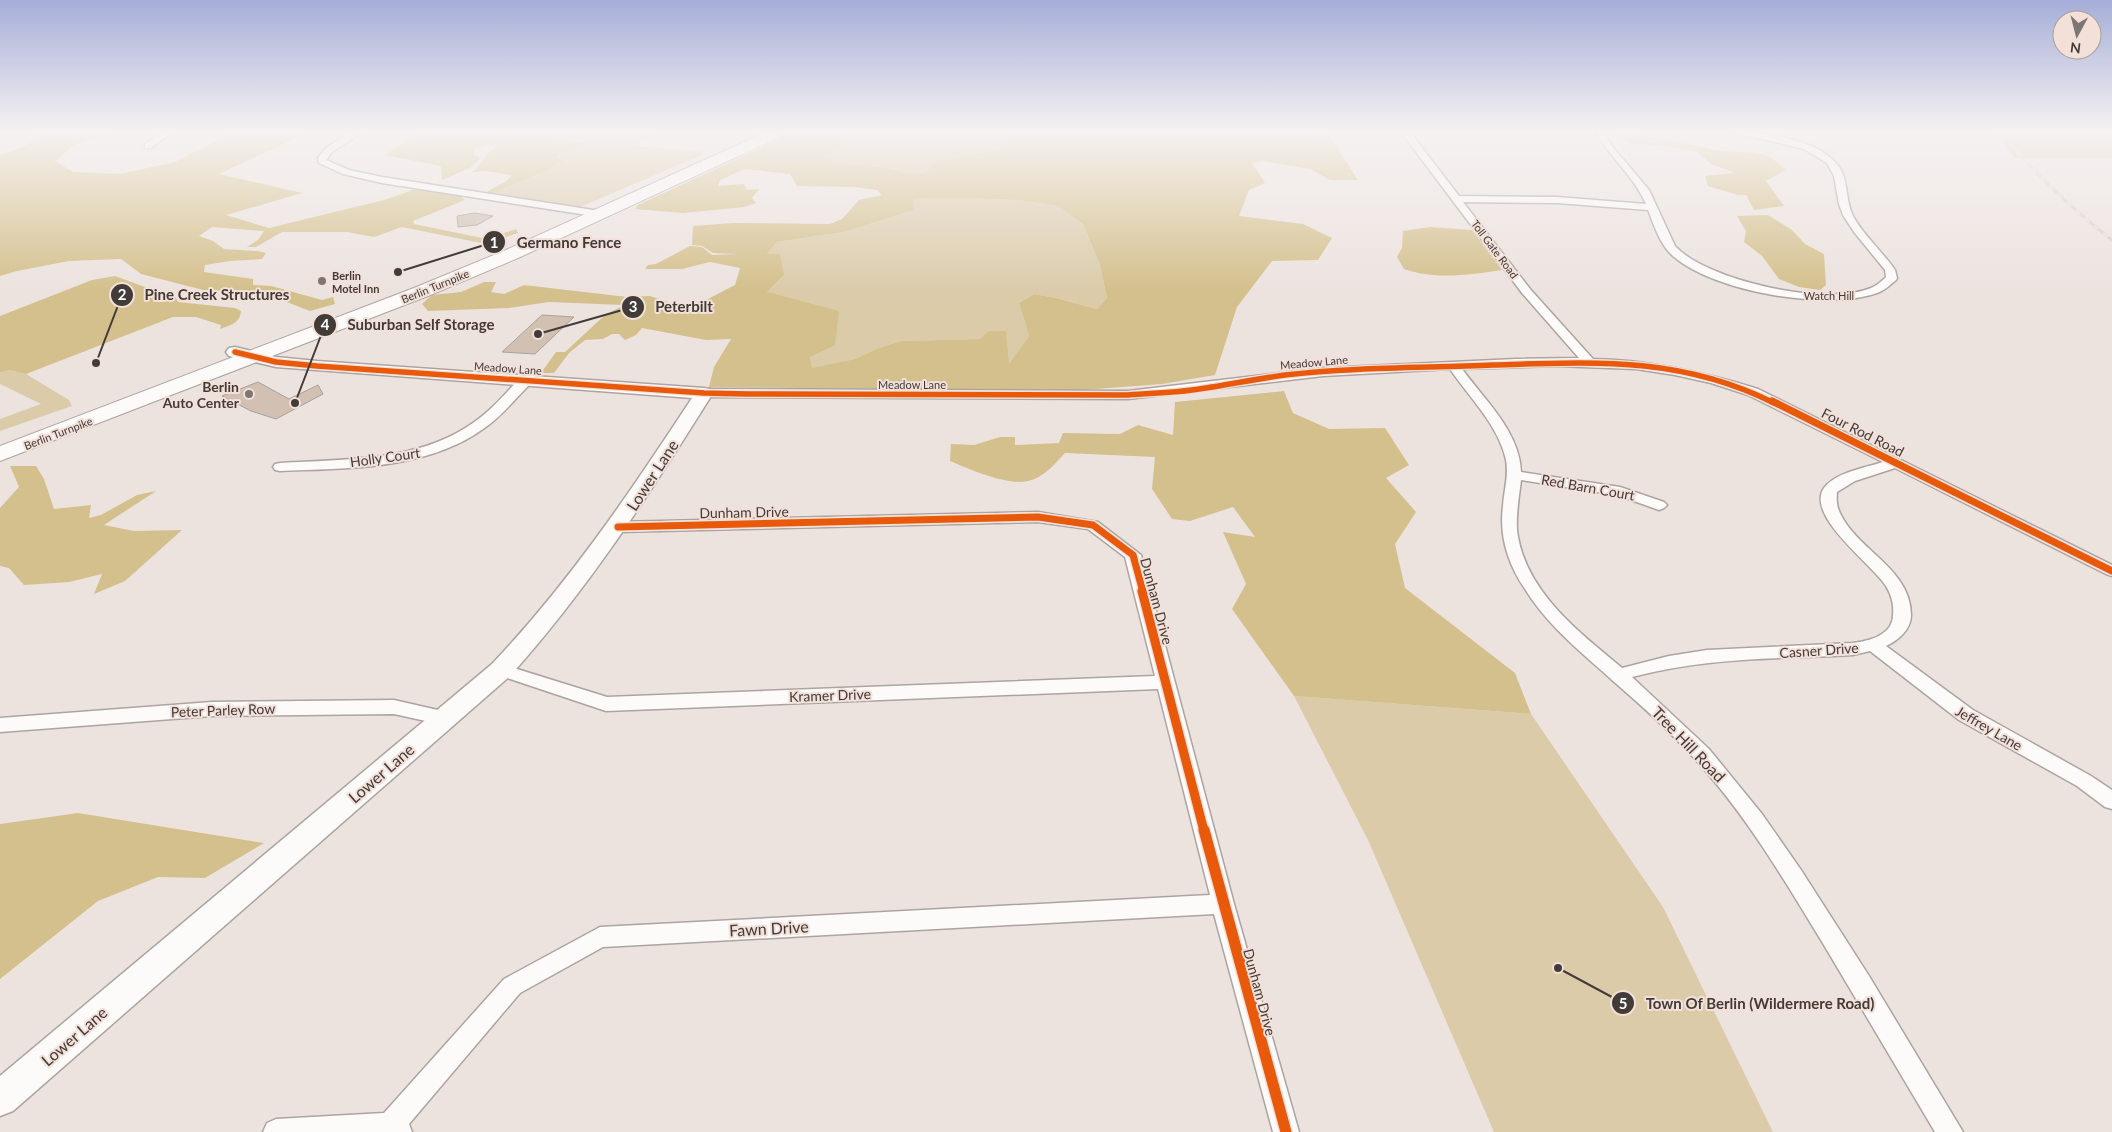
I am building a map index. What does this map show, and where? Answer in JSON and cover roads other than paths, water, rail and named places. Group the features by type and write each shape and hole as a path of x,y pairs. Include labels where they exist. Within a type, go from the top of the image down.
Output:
{"highway":[{"name":"Berlin Turnpike","path":"0,437 245,355 454,278 649,185"},
{"name":"Berlin Turnpike","path":"592,212 656,185"},
{"name":"Berlin Turnpike","path":"0,454 245,355"}],"street":[{"path":"414,185 592,212"},
{"name":"Toll Gate Road","path":"1446,185 1526,290 1589,362"},
{"name":"Watch Hill","path":"1641,185 1667,239 1676,253 1706,272 1734,282 1785,293 1839,297 1866,294 1879,290 1892,278 1890,270 1847,215 1842,198 1841,185"},
{"path":"1458,201 1496,200 1589,204 1654,210"},
{"name":"Meadow Lane","path":"245,355 317,366 704,393 1128,395 1191,390 1286,375 1453,365 1589,362"},
{"name":"Four Rod Road","path":"1589,362 1653,366 1685,371 1732,384 1775,401 2112,571"},
{"name":"Tree Hill Road","path":"1453,365 1505,441 1512,455 1515,475 1509,510 1510,538 1515,557 1525,577 1540,600 1560,624 1619,675 1673,726 1726,782 1774,844 1950,1132"},
{"name":"Holly Court","path":"280,467 360,462 418,454 454,441 477,427 525,381"},
{"name":"Lower Lane","path":"0,1100 501,670 533,637 618,527 704,393"},
{"name":"Casner Drive","path":"1619,675 1660,664 1710,656 1828,651 1872,645 1889,638 1900,626 1905,612 1902,596 1891,579 1838,524 1831,511 1828,499 1831,490 1841,482 1896,463"},
{"name":"Red Barn Court","path":"1515,475 1620,491 1659,505"},
{"name":"Dunham Drive","path":"618,527 1038,517 1093,525 1133,555 1223,904 1286,1132"},
{"name":"Jeffrey Lane","path":"1872,645 1966,715 2084,781 2112,801"},
{"name":"Kramer Drive","path":"501,670 606,704 1165,682"},
{"name":"Peter Parley Row","path":"0,725 212,709 394,707 444,718"},
{"name":"Fawn Drive","path":"394,1129 512,986 600,937 1223,904"},
{"path":"276,1132 394,1129"}],"railway":[{"path":"2049,185 2112,240"}],"place":[{"name":"Germano Fence","path":"398,272"},
{"name":"Berlin Motel Inn","path":"322,281"},
{"name":"Peterbilt","path":"538,334"},
{"name":"Pine Creek Structures","path":"96,363"},
{"name":"Berlin Auto Center","path":"249,394"},
{"name":"Suburban Self Storage","path":"295,403"},
{"name":"Town Of Berlin (Wildermere Road)","path":"1558,968"}]}
